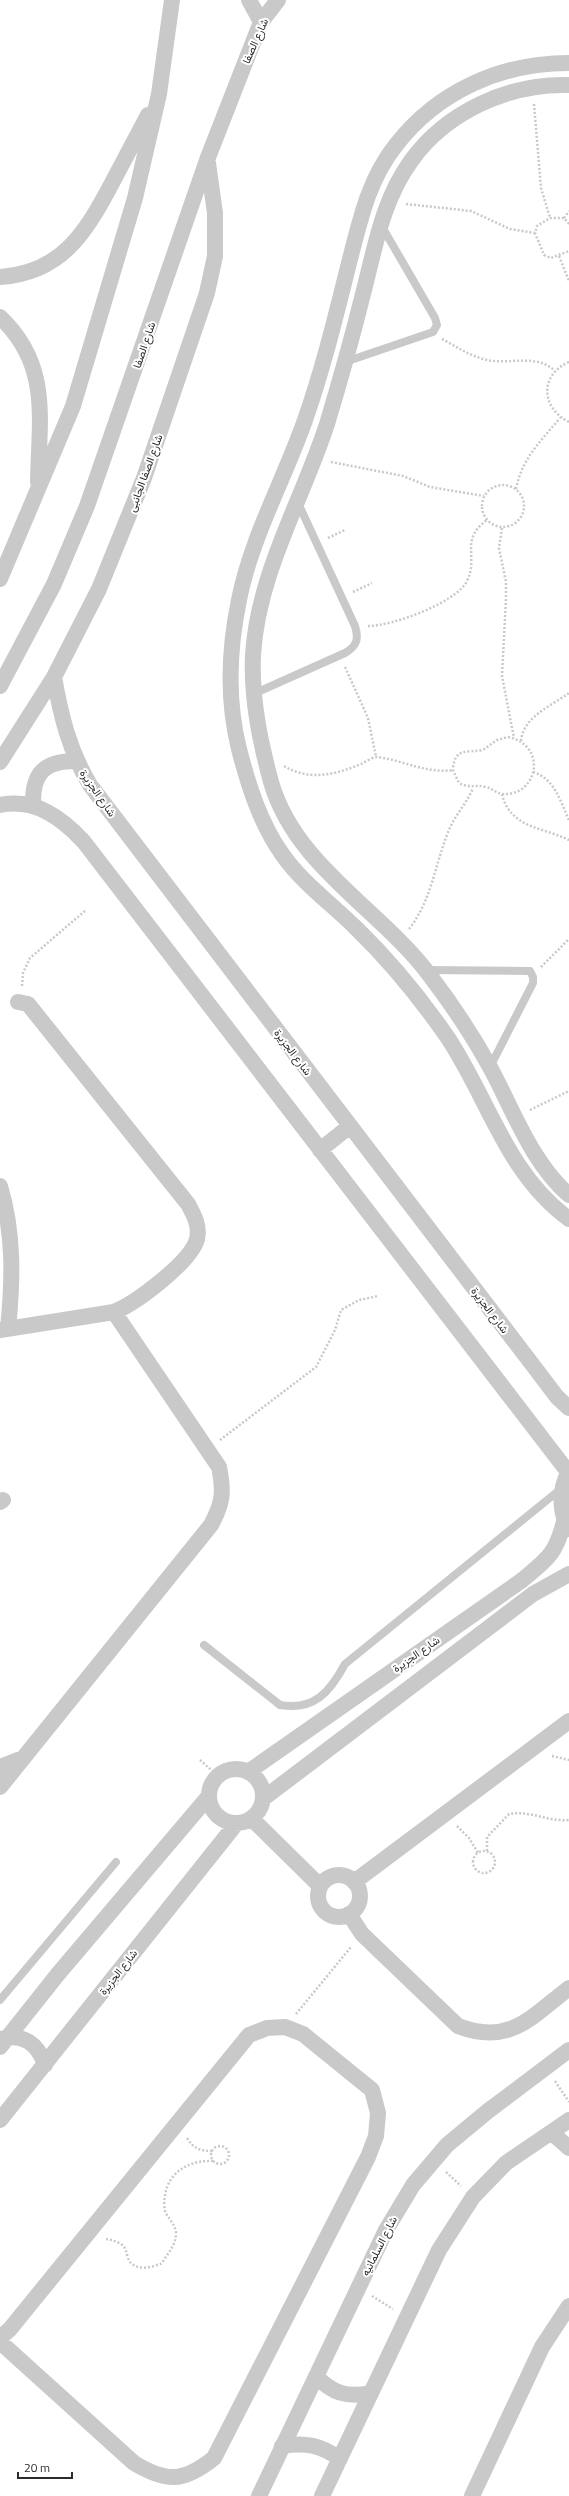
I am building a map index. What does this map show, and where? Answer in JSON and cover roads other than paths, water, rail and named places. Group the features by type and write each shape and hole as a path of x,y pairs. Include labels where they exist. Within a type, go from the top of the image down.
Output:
{"street":[{"path":"0,579 4,566 38,491 75,399 135,198 159,94 172,0"},
{"path":"249,0 261,22"},
{"name":"شارع الصفا","path":"0,686 54,584 88,506 207,160 261,22 278,0"},
{"path":"569,63 529,65 490,75 454,92 422,116 395,146 374,180 360,218 333,326 306,420 254,550 239,598 232,646 232,696 238,745 252,793 282,854 319,894 385,957 421,1000 449,1041 474,1083 509,1151 530,1184 552,1207 569,1219"},
{"path":"529,65 532,87"},
{"path":"569,84 532,87 498,96 465,112 436,133 412,160 389,201 380,224 345,362 314,459 298,503 274,557 261,602 253,654 253,694 272,785 281,810 300,841 335,879 398,940 426,970 458,1015 490,1067 515,1117 543,1165 569,1195"},
{"path":"0,277 12,277 41,267 66,251 87,229 159,94"},
{"name":"شارع الصفا الجانبى","path":"0,762 54,677 99,589 144,478 207,293 215,256 215,213 207,160"},
{"path":"0,317 20,339 34,365 40,393 38,491"},
{"name":"شارع الجزيرة","path":"54,677 62,721 76,761 90,785 534,1368 557,1397 569,1408"},
{"path":"33,806 32,787 41,771 57,761 76,761"},
{"path":"252,793 272,785"},
{"path":"0,805 9,803 33,806 58,817 84,842 568,1472 562,1488 561,1505 567,1525"},
{"path":"319,894 335,879"},
{"path":"0,1186 12,1245 13,1286 4,1329 114,1312 130,1306 190,1255 197,1238 196,1220 188,1204 23,1003"},
{"path":"320,1150 350,1126"},
{"path":"0,1787 211,1525 220,1507 223,1487 219,1467 114,1312"},
{"name":"شارع الجزيرة","path":"248,1772 520,1581 550,1556 567,1525"},
{"name":"شارع الجزيرة","path":"264,1798 533,1594 569,1574"},
{"path":"354,1882 569,1721"},
{"path":"0,1767 23,1758"},
{"path":"232,1769 248,1772 260,1783 264,1798 262,1806 252,1819 236,1824 220,1818 212,1808 209,1796 210,1789 218,1776 232,1769"},
{"path":"3,2041 209,1796"},
{"path":"252,1819 320,1886"},
{"name":"شارع الجزيرة","path":"0,2120 236,1824"},
{"path":"336,1875 346,1876 354,1882 359,1890 359,1899 356,1907 349,1914 342,1916 327,1913 318,1901 320,1886 327,1878 336,1875"},
{"path":"349,1914 362,1934 458,2026 472,2031 486,2034 515,2029 569,1988"},
{"path":"0,2338 10,2329 86,2234 250,2035 267,2028 285,2027 303,2034 372,2090 378,2113 376,2136 214,2458 197,2472 176,2478 153,2475 134,2463 0,2342"},
{"path":"3,2041 21,2038 32,2043 41,2053 45,2065"},
{"name":"شارع السلمانيه","path":"258,2496 386,2230 413,2185 447,2145 488,2111 569,2050"},
{"path":"322,2496 439,2250 473,2197 506,2163 569,2120"},
{"path":"552,2133 569,2148"},
{"path":"472,2496 542,2347 569,2306"},
{"path":"316,2376 326,2387 340,2394 355,2397 370,2393"},
{"path":"282,2446 298,2443 313,2445 327,2450 340,2459"}],"lane":[{"path":"345,362 426,334 435,329 436,321 380,224"},
{"path":"253,694 339,656 356,644 358,638 355,626 298,503"},
{"path":"426,970 530,971 533,977 533,983 490,1067"},
{"path":"204,1644 280,1705 295,1708 317,1700 334,1684 345,1664 562,1488"},
{"path":"0,2000 116,1862"}]}
